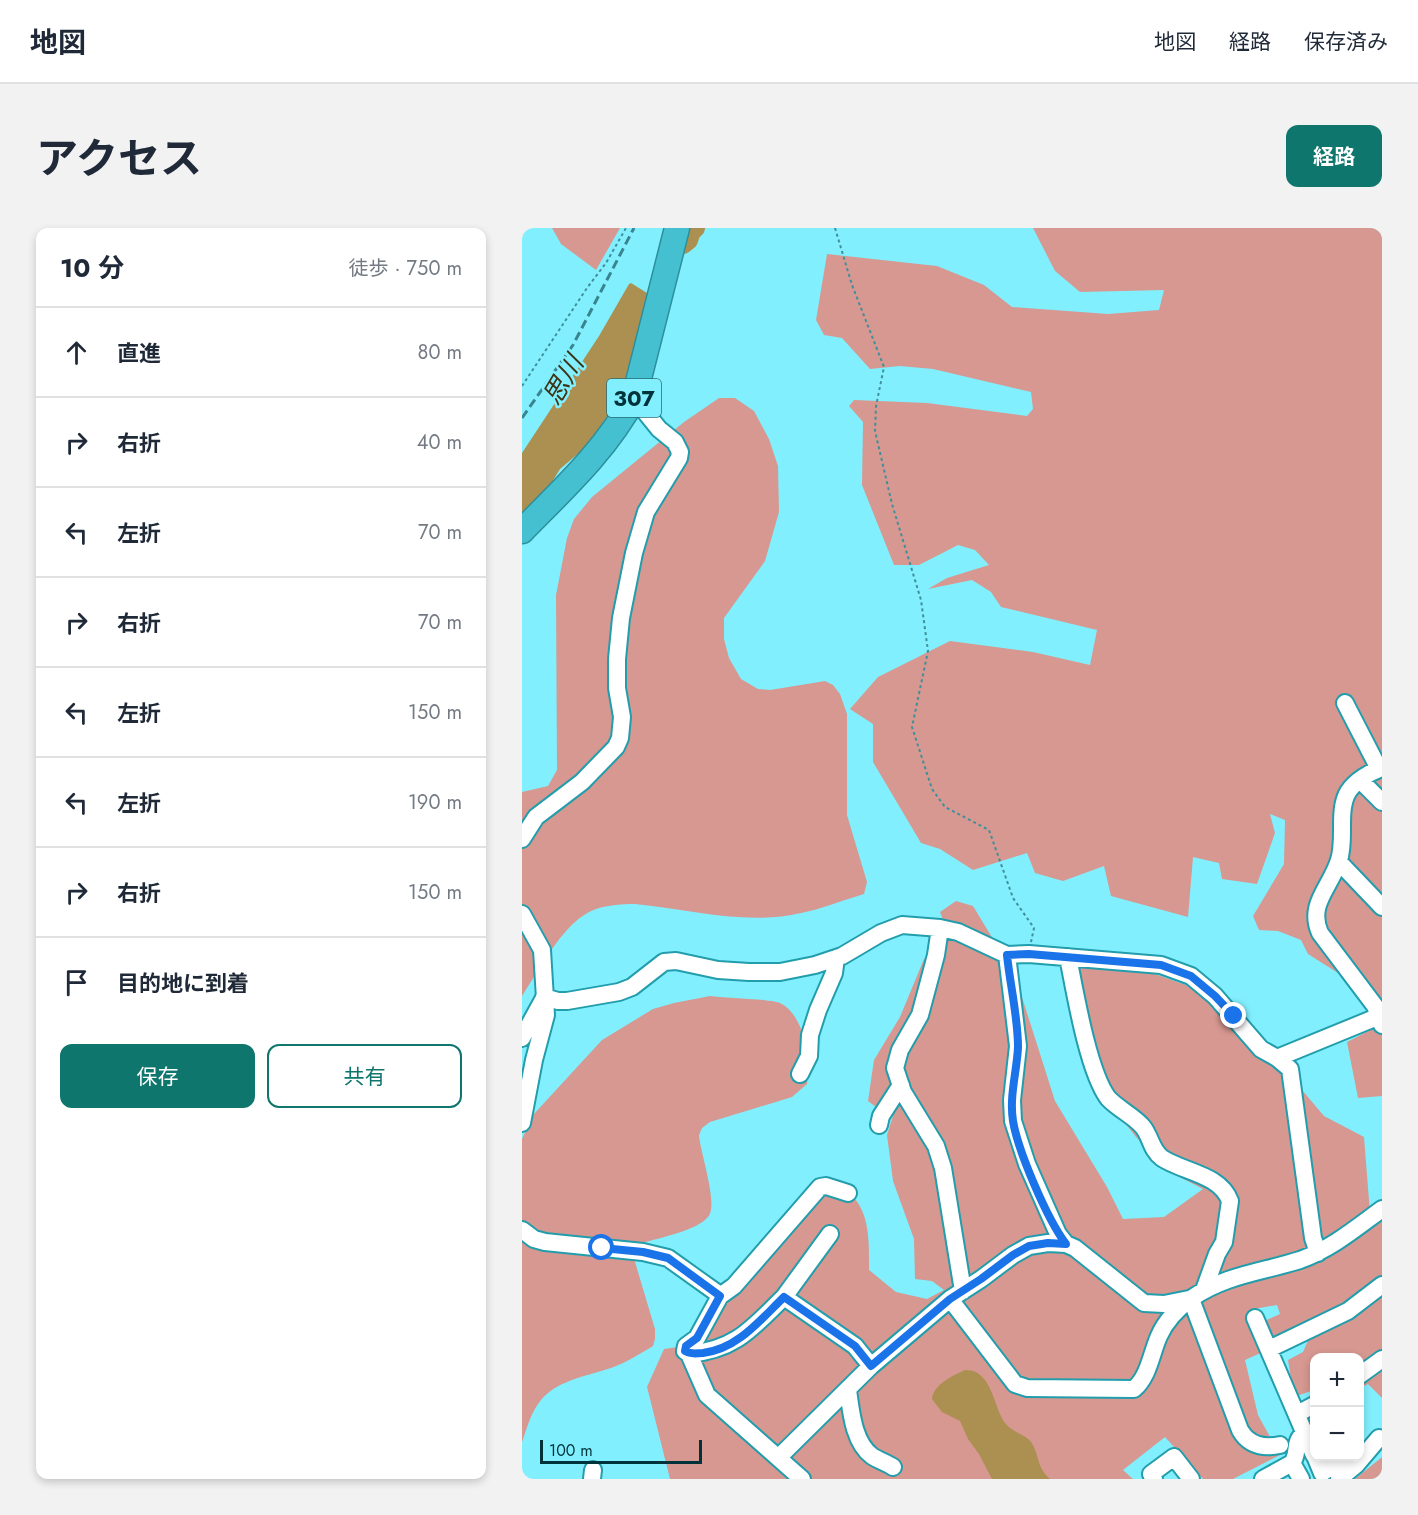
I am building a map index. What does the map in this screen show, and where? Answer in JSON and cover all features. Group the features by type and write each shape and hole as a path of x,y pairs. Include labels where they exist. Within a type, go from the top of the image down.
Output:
{"highway":[{"name":"307","path":"522,531 594,457 621,422 634,398 677,228"}],"street":[{"path":"522,839 536,817 582,782 611,752 620,738 622,717 617,688 617,659 621,618 634,553 646,513 680,452 675,442 658,429 634,398"},
{"path":"1277,1058 1381,1019 1375,1006 1320,933 1316,923 1315,914 1318,904 1339,862 1344,799 1350,789 1360,780 1380,769 1345,704"},
{"path":"1360,780 1382,802"},
{"path":"1339,862 1382,908"},
{"path":"522,914 542,950 546,1015 534,1060 522,1123"},
{"path":"544,997 558,1002 619,992 632,987 664,962 676,961 729,970 780,972 815,965 836,958 881,933 902,925 958,932 1007,955 1029,954 1161,965 1191,976 1215,996 1261,1049 1290,1069 1313,1238 1318,1253"},
{"path":"940,928 936,955 920,1015 900,1050 895,1068 901,1085 936,1146 944,1168 956,1295 1015,1384 1027,1388 1134,1389 1142,1382 1160,1334 1171,1315 1198,1295 1220,1282 1245,1273 1318,1253 1336,1243 1382,1209"},
{"path":"1007,955 1018,1046 1012,1100 1013,1121 1031,1175 1058,1234 1066,1244"},
{"path":"1068,957 1092,1061 1101,1086 1109,1099 1144,1128 1154,1152 1164,1160 1191,1170 1220,1187 1228,1195 1230,1201 1224,1242 1198,1295 1239,1430 1245,1438 1256,1445 1267,1447 1280,1445"},
{"path":"800,1074 808,1056 810,1035 834,973 836,958"},
{"path":"522,1038 544,997"},
{"path":"879,1125 881,1116 901,1085"},
{"path":"802,1479 707,1395 689,1354 685,1351 686,1346 697,1338 720,1296 735,1286 771,1241 820,1187 826,1186 848,1193"},
{"path":"522,1230 534,1239 545,1242 643,1252 668,1258 720,1296"},
{"path":"689,1354 707,1352 730,1345 748,1332 784,1297 830,1234"},
{"path":"779,1457 871,1366 956,1295 1029,1246 1048,1243 1066,1244 1075,1248 1144,1303 1164,1304 1198,1295"},
{"path":"1269,1349 1348,1311 1382,1285"},
{"path":"784,1297 855,1346 871,1366"},
{"path":"1255,1318 1310,1444"},
{"path":"1364,1372 1382,1359"},
{"path":"848,1389 851,1417 862,1443 871,1455 893,1467"},
{"path":"1297,1414 1310,1407"},
{"path":"1263,1479 1292,1463 1295,1459 1296,1444 1305,1432"},
{"path":"1364,1446 1380,1436"},
{"path":"1339,1479 1356,1465 1380,1436"},
{"path":"1154,1479 1151,1474 1174,1457 1191,1479"},
{"path":"1317,1461 1322,1473 1340,1461"},
{"path":"1292,1463 1301,1479"}],"path":[{"path":"522,386 606,263 626,228"},
{"path":"836,228 852,285 884,368 876,406 875,431 892,504 921,600 928,651 912,727 932,789 945,807 989,830 1013,898 1034,928 1029,954"}],"shaded area":[{"path":"552,228 620,228 596,270 561,244"},
{"path":"1033,228 1382,228 1382,1013 1338,973 1308,954 1301,940 1278,931 1259,930 1253,916 1284,864 1285,820 1270,814 1275,833 1257,884 1222,879 1219,863 1193,857 1188,917 1111,896 1104,866 1063,881 1035,873 1027,853 973,870 940,849 921,843 873,762 873,724 850,709 878,677 950,641 1033,652 1090,665 1097,630 1001,607 991,592 972,580 928,589 947,578 989,565 975,550 958,545 919,565 894,565 862,485 863,422 849,406 854,400 927,403 1027,416 1033,409 1031,392 933,369 900,366 870,369 842,338 824,335 816,320 827,254 937,266 984,285 1012,307 1108,314 1159,310 1164,290 1080,292 1055,271"},
{"path":"631,283 648,296 630,368 610,412 587,446 560,469 549,487 522,513 522,453"},
{"path":"719,398 735,398 754,411 769,439 778,466 779,512 765,561 724,618 724,639 729,658 741,679 758,689 770,690 825,681 833,685 840,694 847,714 847,815 867,882 864,894 781,917 739,917 635,904 600,908 579,919 560,938 522,996 522,792 548,786 557,770 556,595 567,538 574,519 592,497 684,422"},
{"path":"956,901 973,906 993,939 1006,947 1055,1101 1107,1187 1123,1219 1164,1217 1203,1189 1170,1172 1136,1137 1098,1089 1068,965 1085,963 1155,974 1197,989 1285,1070 1324,1116 1364,1137 1370,1213 1382,1214 1382,1287 1273,1345 1260,1323 1280,1314 1277,1305 1254,1309 1248,1313 1265,1351 1245,1360 1258,1415 1280,1455 1233,1479 1203,1479 1165,1437 1123,1470 1133,1479 1036,1479 962,1416 1010,1479 670,1479 647,1387 664,1349 698,1344 731,1278 812,1186 841,1188 858,1203 868,1235 869,1270 896,1292 927,1299 944,1290 932,1281 915,1279 914,1239 893,1181 887,1135 898,1100 891,1089 876,1107 868,1101 874,1060 900,1017 924,959 948,933 940,912"},
{"path":"710,996 775,1002 789,1009 804,1039 807,1084 792,1097 710,1122 702,1128 699,1135 711,1202 708,1217 687,1230 643,1243 638,1249 635,1262 655,1329 653,1346 621,1364 576,1378 548,1393 535,1410 522,1442 522,1139 533,1115 602,1040 653,1009"},
{"path":"1382,1024 1382,1096 1358,1098 1347,1042"},
{"path":"1382,1292 1382,1398 1368,1384 1364,1386 1364,1353 1310,1353 1310,1391 1294,1397 1288,1360 1303,1352 1309,1338"},
{"path":"965,1370 981,1375 991,1390 1005,1423 1031,1442 1042,1470 1050,1479 992,1479 960,1421 942,1412 932,1399 939,1385"},
{"path":"1382,1457 1382,1479 1355,1479"}],"waterway":[{"name":"思川","path":"683,244 695,228"}],"railway":[{"path":"522,418 573,345 634,228"}],"route":[{"path":"602,1248 643,1252 668,1258 720,1296 697,1338 686,1346 685,1351 689,1354 707,1352 730,1345 748,1332 784,1297 855,1346 871,1366 950,1299 1013,1255 1029,1246 1048,1243 1066,1244 1058,1234 1045,1206 1027,1164 1013,1121 1012,1100 1018,1046 1007,955 1029,954 1161,965 1191,976 1234,1016"}]}
